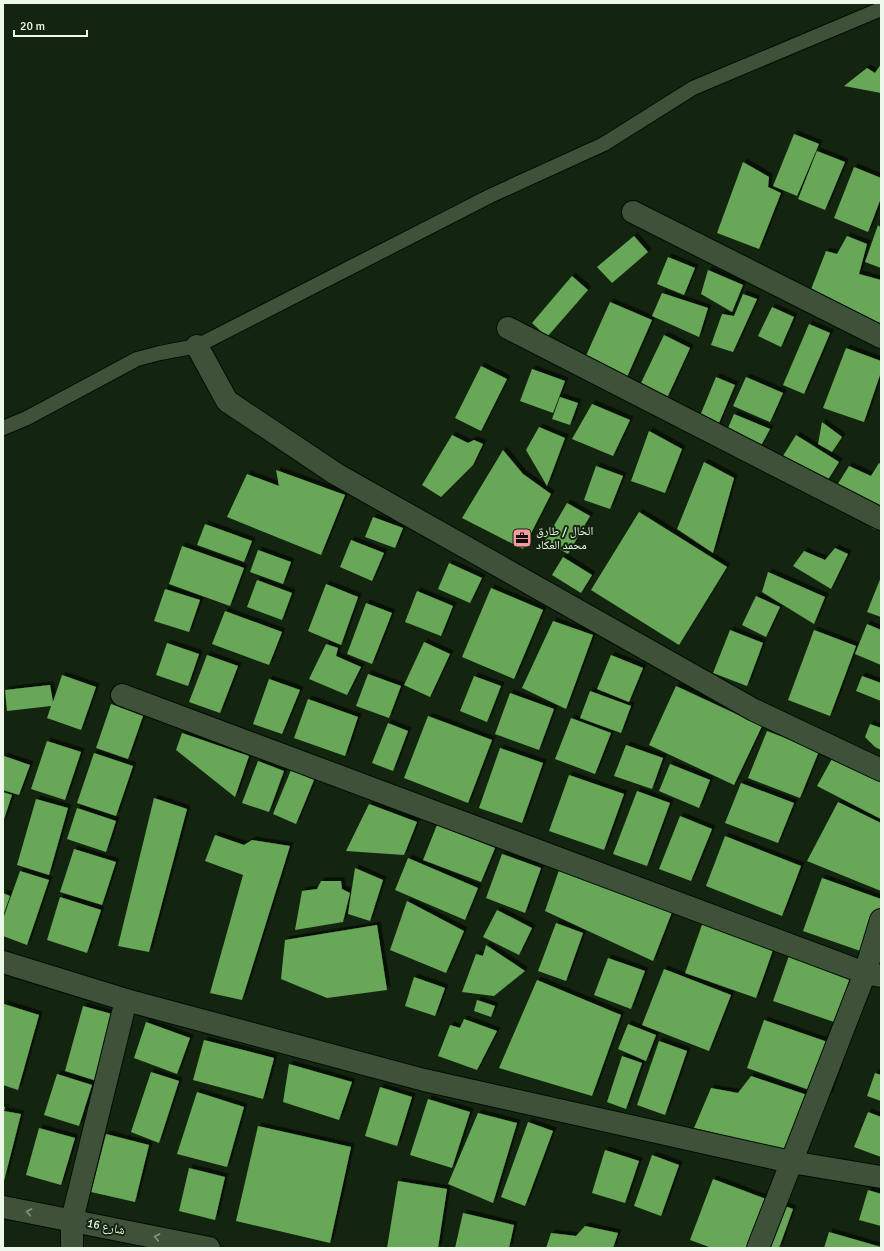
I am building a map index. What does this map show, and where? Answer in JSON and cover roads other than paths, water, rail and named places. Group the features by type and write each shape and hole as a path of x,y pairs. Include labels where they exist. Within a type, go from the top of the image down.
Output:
{"street":[{"path":"633,212 881,337"},
{"path":"508,328 881,519"},
{"path":"197,346 227,401 336,474 754,710 881,770"},
{"path":"122,695 873,975"},
{"path":"758,1248 791,1162 873,975 881,920"},
{"path":"3,962 126,1000 424,1080 791,1162 881,1177"},
{"path":"72,1248 72,1220 126,1000"},
{"name":"شارع 16","path":"3,1207 209,1248"}],"lane":[{"path":"3,428 26,418 137,359 197,346 490,196 604,144 693,88 881,9"}],"place":[{"name":"الخال / طارق محمد العكاد","path":"522,538"}]}
